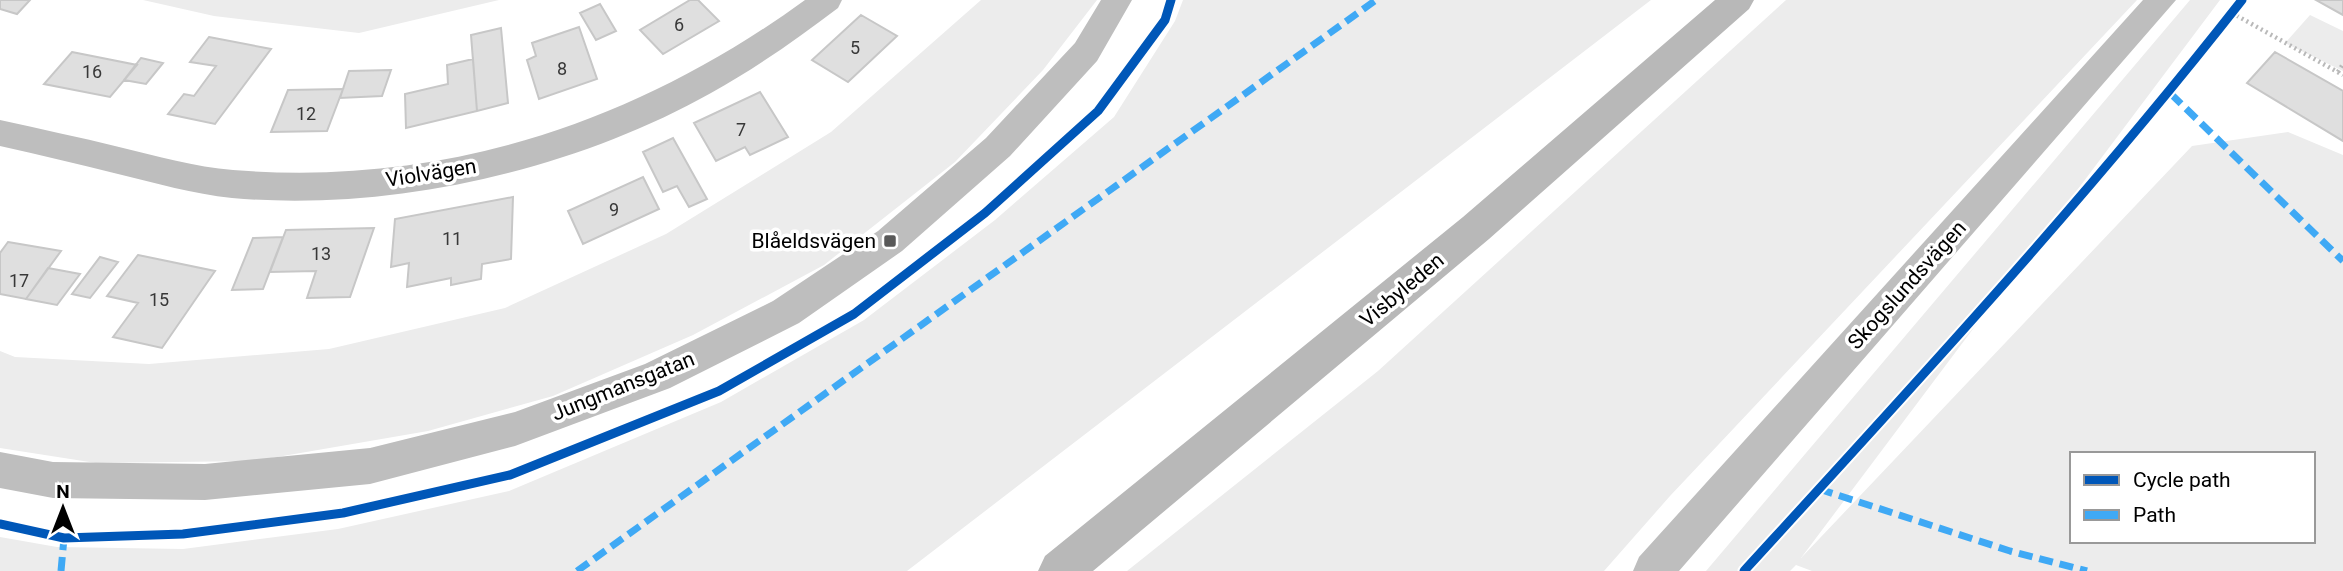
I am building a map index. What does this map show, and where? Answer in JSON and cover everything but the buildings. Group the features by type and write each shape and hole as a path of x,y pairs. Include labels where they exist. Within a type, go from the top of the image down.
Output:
{"main road":[{"name":"Visbyleden","path":"1060,571 1476,228 1737,0"}],"street":[{"name":"Violvägen","path":"0,133 176,175 234,184 345,186 413,177 479,166 615,125 677,98 736,65 789,32 827,0"},
{"name":"Jungmansgatan","path":"0,470 53,480 205,482 370,466 515,429 657,376 786,312 890,241 998,147 1086,52 1117,0"},
{"name":"Skogslundsvägen","path":"1653,571 2161,0"}],"path":[{"path":"2232,13 2340,73 2343,64"}],"shaded area":[{"path":"143,0 499,0 359,33 214,16"},
{"path":"981,0 1097,0 1043,70 955,162 824,265 693,335 553,396 428,431 254,461 96,463 0,448 0,351 15,357 149,364 329,349 505,308 666,234 831,132"},
{"path":"1183,0 1651,0 907,571 0,571 0,537 57,547 183,549 338,529 509,491 721,402 864,320 995,220 1114,117 1175,21"},
{"path":"1786,0 2137,0 1670,496 1604,571 1127,571 1378,371"},
{"path":"2190,0 2220,0 1801,558 2192,146 2288,132 2343,155 2343,571 1812,571 1796,565 1790,571 1706,571"},
{"path":"2310,15 2343,31 2343,71 2285,43"}],"marked path":[{"path":"577,571 1376,0"},
{"path":"2171,94 2343,261"},
{"path":"1819,489 2010,551 2087,571"},
{"path":"61,571 64,538"}],"cycle path":[{"path":"0,524 64,538 183,534 343,513 510,475 719,391 854,314 985,213 1098,111 1165,20 1171,0"},
{"path":"1744,571 2062,220 2184,75 2242,0"}],"place":[{"name":"Blåeldsvägen","path":"890,241"}]}
